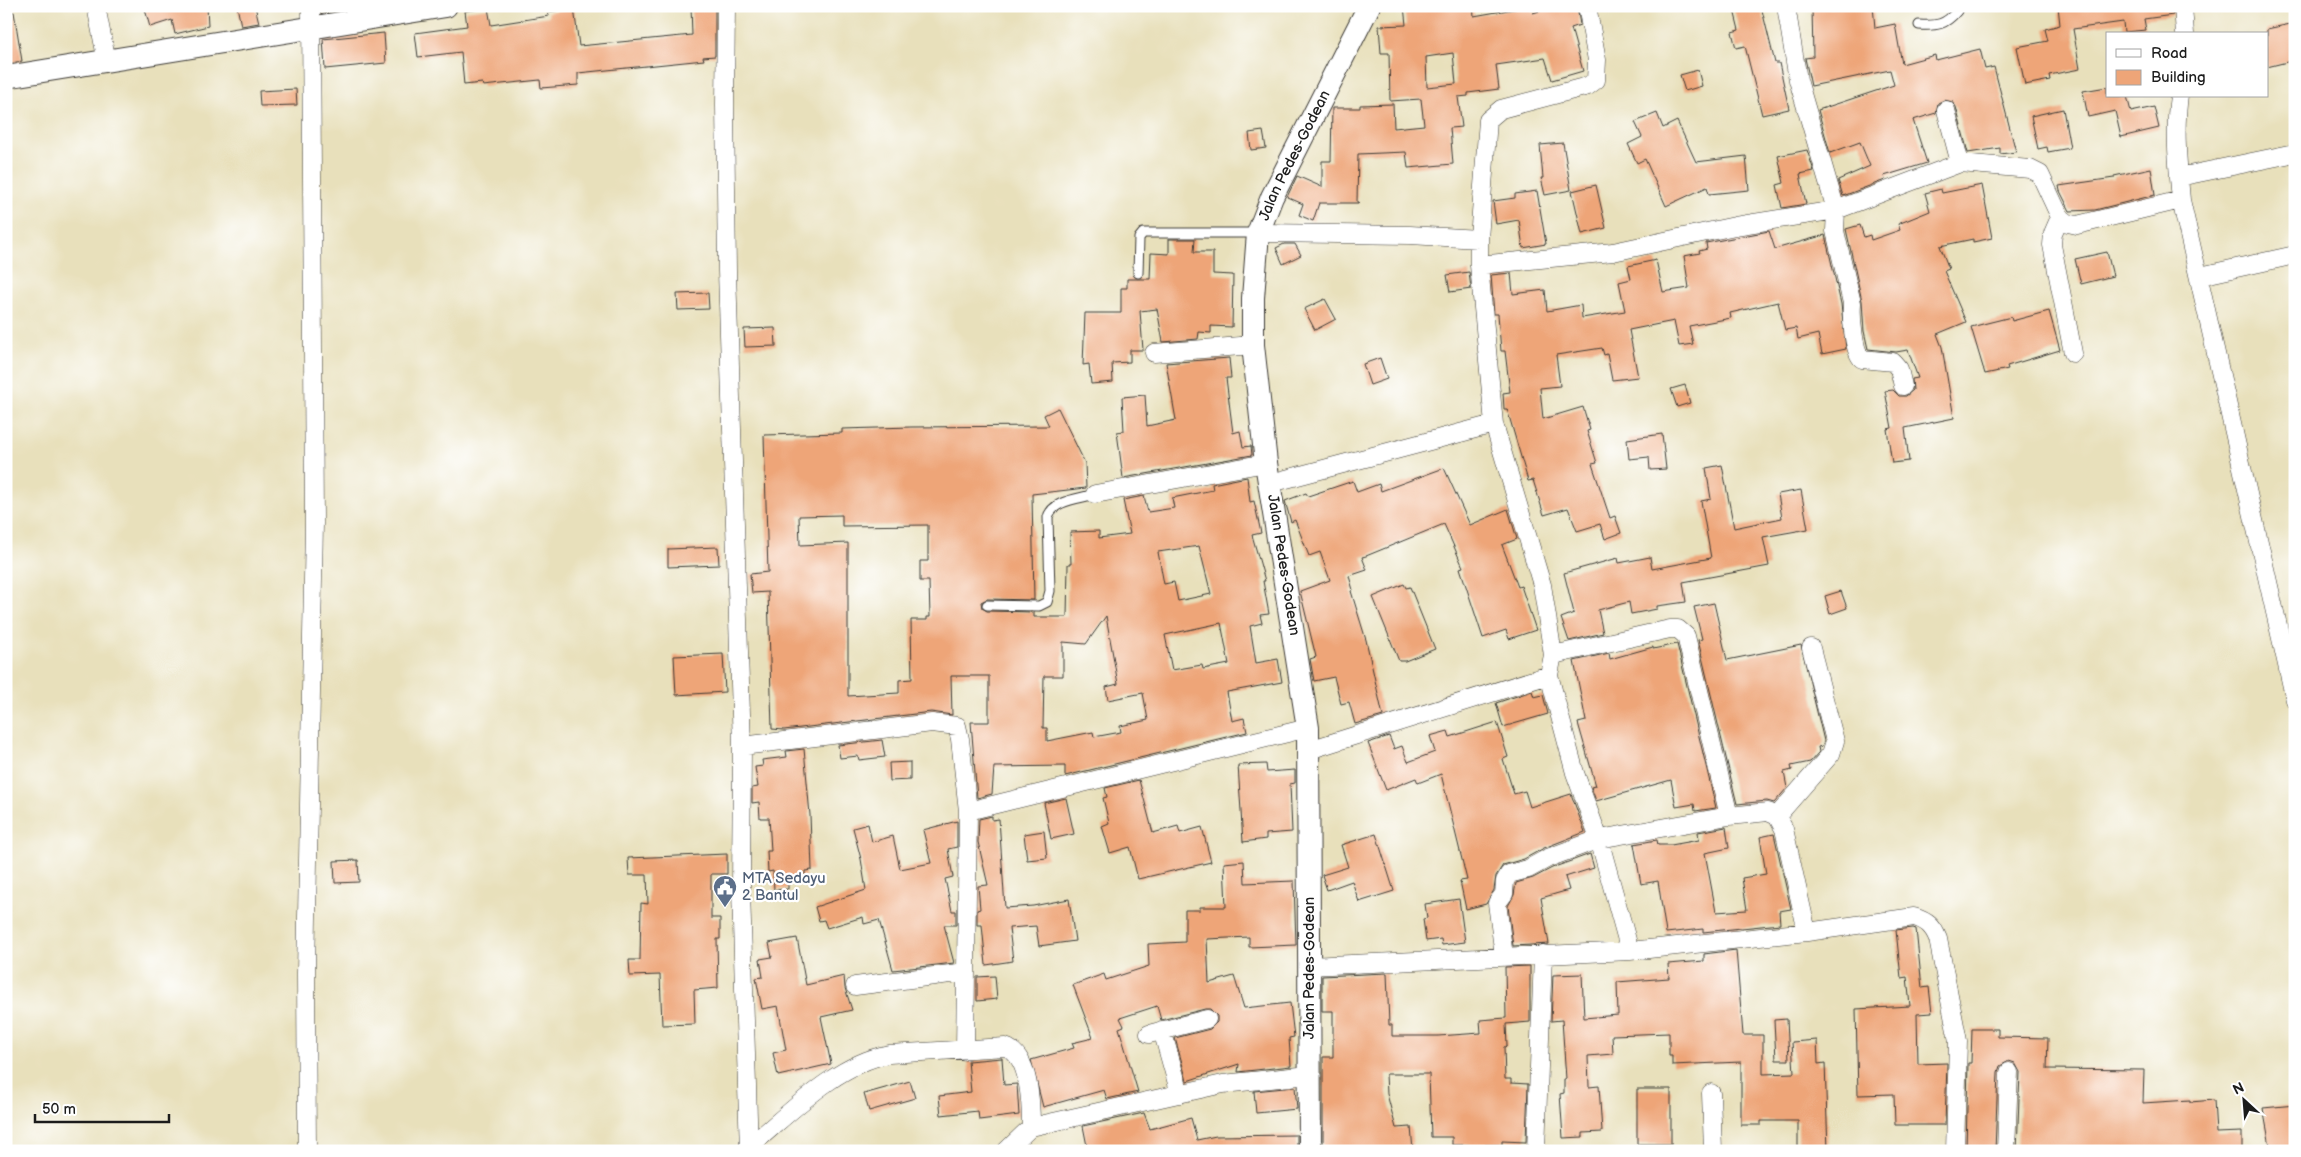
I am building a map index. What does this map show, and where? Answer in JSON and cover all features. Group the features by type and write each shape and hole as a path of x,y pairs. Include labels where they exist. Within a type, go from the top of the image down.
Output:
{"street":[{"path":"96,6 107,62"},
{"path":"307,1151 306,974 314,523 312,29 310,6"},
{"path":"6,77 312,29 407,9 446,6"},
{"path":"726,6 724,106 727,271 742,746 741,892 749,1146"},
{"name":"Jalan Pedes-Godean","path":"1310,1151 1310,750 1268,473 1253,346 1258,233 1272,197 1369,6"},
{"path":"1587,6 1597,60 1596,80 1588,86 1501,109 1488,120 1479,238 1479,265 1494,424 1542,585 1553,655 1549,675 1575,773 1599,839 1630,951"},
{"path":"1786,6 1798,80 1836,210 1835,231 1852,302 1851,312 1857,353 1862,359 1893,362 1899,369 1903,386"},
{"path":"2183,6 2185,32"},
{"path":"2179,98 2176,113 2181,200 2200,276 2219,375 2295,700"},
{"path":"1946,110 1960,163"},
{"path":"2179,177 2295,153"},
{"path":"1479,265 1613,252 1736,226 1836,210 1960,163 2030,169 2040,174 2060,218 2068,223 2077,225 2181,200"},
{"path":"2060,218 2053,233 2052,245 2073,353"},
{"path":"1258,233 1479,238"},
{"path":"2200,276 2295,255"},
{"path":"1154,353 1253,346"},
{"path":"1103,492 1268,473 1494,424"},
{"path":"1553,655 1670,629 1678,629 1682,632 1686,636 1729,816"},
{"path":"1777,816 1831,754 1835,741 1811,648"},
{"path":"1310,750 1549,675"},
{"path":"742,746 932,723 953,724 959,730 968,811 965,1051"},
{"path":"968,811 1061,786 1082,784 1308,728"},
{"path":"1504,956 1497,903 1506,890 1506,876 1599,839 1729,816 1768,812 1777,816 1784,829 1807,932"},
{"path":"1309,966 1630,951 1807,932 1914,917 1926,921 1934,929 1938,939 1958,1041 1956,1151"},
{"path":"1536,1151 1543,954"},
{"path":"855,986 966,972"},
{"path":"1180,1094 1155,1032 1207,1019"},
{"path":"749,1146 830,1081 858,1063 889,1054 965,1051 1005,1047 1013,1049 1020,1056 1031,1100 1031,1127"},
{"path":"2006,1151 2009,1072"},
{"path":"1006,1151 1031,1127 1223,1084 1252,1083 1309,1075"},
{"path":"1711,1093 1713,1151"}],"lane":[{"path":"1919,25 1938,26 1949,20 1957,10 1956,6"},
{"path":"1138,274 1139,238 1143,233 1258,233"},
{"path":"987,605 1039,606 1047,602 1050,591 1048,518 1050,510 1056,505 1103,492"}],"building":[{"path":"144,6 163,6 164,9 207,6 208,26 175,34 172,20 150,27"},
{"path":"237,6 255,6 259,23 241,26"},
{"path":"691,6 715,6 715,56 703,57 704,60 578,73 578,85 541,88 540,80 483,86 482,83 464,85 461,52 418,57 415,33 467,26 465,11 488,8 491,25 549,16 548,12 574,8 579,46 692,35"},
{"path":"1404,6 1473,6 1474,16 1531,6 1533,13 1556,6 1577,6 1580,25 1571,28 1583,71 1552,80 1545,58 1496,65 1499,89 1468,93 1468,96 1458,97 1462,127 1450,128 1453,164 1408,168 1406,152 1358,154 1357,202 1359,203 1319,203 1313,221 1299,215 1303,204 1287,197 1297,176 1322,187 1322,161 1331,161 1332,108 1360,108 1360,105 1393,104 1394,128 1424,125 1421,99 1390,101 1389,53 1381,53 1379,26 1406,25","holes":["1453,53 1456,84 1427,87 1426,57"]},
{"path":"1733,6 1761,6 1775,63 1779,63 1789,109 1762,115 1745,46 1736,48 1732,32 1739,30"},
{"path":"1832,6 1873,6 1875,28 1895,24 1902,64 1935,55 1936,60 1980,49 1985,69 1994,67 2016,152 2000,154 2000,148 1968,153 1956,107 1953,102 1944,100 1938,103 1936,113 1913,120 1927,163 1884,176 1885,180 1843,196 1838,180 1870,166 1860,142 1830,153 1818,110 1894,85 1890,70 1811,86 1805,58 1813,57 1812,8 1832,8"},
{"path":"2058,6 2172,6 2173,15 2144,19 2146,30 2124,32 2123,22 2073,29 2080,69 2049,75 2050,80 2025,85 2017,47 2048,41 2045,29 2060,25"},
{"path":"6,12 14,12 22,61 6,64"},
{"path":"2295,23 2295,60 2268,67 2267,29"},
{"path":"384,33 386,63 325,69 323,39"},
{"path":"1698,70 1702,86 1685,91 1680,75"},
{"path":"2106,87 2106,98 2128,98 2131,112 2154,107 2159,128 2121,137 2115,111 2088,117 2083,91"},
{"path":"296,89 297,105 260,106 259,91"},
{"path":"2063,109 2070,148 2048,152 2047,147 2038,149 2031,116"},
{"path":"1657,113 1663,128 1677,121 1696,162 1746,156 1749,190 1709,194 1707,187 1666,206 1645,159 1637,163 1628,144 1642,137 1635,122"},
{"path":"1263,131 1266,148 1251,150 1249,133"},
{"path":"1563,143 1571,190 1545,195 1541,178 1543,178 1540,145"},
{"path":"1807,150 1814,171 1800,174 1806,204 1782,208 1777,185 1784,183 1778,156"},
{"path":"2151,168 2155,195 2095,210 2070,211 2060,191 2059,186 2114,178 2114,176"},
{"path":"1596,185 1606,228 1582,234 1572,191"},
{"path":"1982,185 1992,238 1973,242 1973,239 1940,246 1949,269 1944,271 1966,322 1937,334 1942,347 1954,418 1905,428 1909,461 1892,463 1887,429 1892,428 1885,391 1893,390 1899,396 1906,396 1913,390 1912,379 1918,378 1908,350 1896,352 1868,349 1864,331 1862,301 1846,229 1860,225 1864,237 1870,235 1871,240 1900,230 1898,224 1930,211 1925,193 1941,189 1942,193"},
{"path":"1537,191 1546,244 1523,248 1519,220 1496,224 1493,201 1515,198 1515,194"},
{"path":"1769,231 1775,249 1825,235 1841,304 1846,349 1822,354 1818,334 1798,339 1796,328 1785,330 1778,302 1730,313 1731,318 1689,326 1693,344 1679,346 1674,321 1629,330 1638,377 1612,380 1607,354 1604,355 1602,348 1556,355 1560,386 1540,388 1543,419 1583,407 1590,430 1587,431 1597,463 1592,464 1610,518 1615,516 1621,533 1605,539 1600,524 1577,531 1568,508 1544,515 1533,480 1528,481 1507,409 1504,409 1503,393 1510,392 1505,351 1501,351 1498,314 1494,314 1491,275 1511,273 1513,294 1545,290 1547,311 1581,305 1582,318 1625,311 1619,282 1631,279 1628,266 1656,260 1663,292 1689,288 1684,256 1700,253 1699,251 1707,249 1706,243"},
{"path":"1169,239 1195,239 1194,252 1213,252 1213,274 1233,275 1232,327 1211,326 1211,333 1199,332 1198,339 1163,342 1157,309 1140,311 1143,350 1130,350 1130,362 1112,363 1113,382 1091,384 1089,364 1083,365 1085,313 1121,313 1121,288 1127,288 1127,279 1150,279 1151,253 1169,254"},
{"path":"1284,244 1295,244 1301,255 1283,264 1276,248"},
{"path":"2107,252 2113,276 2081,284 2075,259"},
{"path":"1469,272 1471,289 1450,292 1447,275"},
{"path":"708,293 709,309 678,310 677,294"},
{"path":"1325,299 1336,319 1315,330 1304,309"},
{"path":"2049,311 2060,350 2007,366 2008,369 1985,374 1971,327 2011,317 2012,321"},
{"path":"775,328 776,346 745,347 744,329"},
{"path":"1229,358 1231,378 1226,378 1233,433 1240,431 1243,447 1251,446 1252,455 1123,478 1117,432 1124,431 1122,397 1145,395 1147,426 1176,420 1166,363"},
{"path":"1380,358 1387,379 1370,385 1363,364"},
{"path":"1685,385 1690,403 1677,407 1671,389"},
{"path":"1058,408 1085,463 1086,488 1032,494 1034,600 987,599 981,602 982,608 987,611 1034,612 1034,617 1067,617 1068,564 1071,564 1070,532 1099,531 1099,538 1130,534 1123,500 1144,496 1148,512 1174,508 1172,498 1213,490 1212,484 1247,477 1250,502 1254,501 1261,533 1252,535 1265,581 1263,581 1269,614 1260,615 1262,623 1250,626 1256,663 1278,659 1282,682 1227,692 1232,721 1244,718 1247,732 1065,776 1065,766 994,767 992,794 977,798 971,722 989,722 989,676 951,676 952,715 931,712 784,730 772,729 768,592 752,593 750,574 768,572 764,435 842,433 842,429 1049,426 1044,415","holes":["842,515 842,526 928,525 928,561 920,561 920,581 929,581 930,617 927,617 927,620 911,620 912,679 899,680 899,693 848,696 848,543 800,545 799,516","1199,546 1211,594 1178,601 1174,582 1164,584 1158,552","1106,616 1118,684 1106,687 1108,700 1143,693 1148,720 1120,726 1121,732 1094,737 1093,732 1047,741 1047,728 1043,728 1044,676 1063,676 1063,642 1086,644","1221,623 1229,664 1203,669 1202,665 1172,670 1165,635"]},
{"path":"1662,434 1666,469 1650,470 1649,457 1629,459 1627,439"},
{"path":"1722,465 1734,528 1782,518 1778,494 1801,490 1808,529 1763,537 1769,566 1683,582 1686,602 1657,606 1657,609 1631,614 1629,602 1598,610 1603,633 1569,641 1561,618 1574,613 1564,573 1618,558 1619,563 1650,557 1652,569 1711,558 1701,501 1711,499 1706,468"},
{"path":"1444,468 1470,525 1508,509 1517,539 1502,545 1518,587 1521,586 1536,630 1509,639 1506,630 1483,638 1460,568 1463,567 1444,524 1362,557 1367,570 1349,576 1353,590 1351,591 1366,640 1383,716 1355,724 1349,702 1341,704 1334,677 1314,681 1310,659 1316,657 1300,591 1330,580 1320,552 1309,556 1295,520 1291,522 1285,501 1306,493 1308,496 1353,481 1357,492 1379,484 1381,491"},
{"path":"718,547 719,565 668,567 668,549"},
{"path":"1404,584 1406,588 1410,587 1435,649 1405,661 1399,661 1373,597"},
{"path":"1841,591 1847,608 1830,614 1825,596"},
{"path":"1714,603 1727,660 1801,645 1824,741 1822,746 1818,747 1819,752 1810,762 1791,766 1792,770 1784,772 1787,788 1774,803 1767,801 1737,804 1698,640 1702,639 1694,607"},
{"path":"1677,644 1716,808 1695,811 1694,804 1676,807 1671,780 1596,801 1591,787 1596,786 1578,723 1586,721 1574,661 1609,653 1610,659 1653,647 1653,649"},
{"path":"723,654 725,692 676,695 674,656"},
{"path":"1532,691 1534,697 1543,695 1548,714 1503,727 1496,703"},
{"path":"1497,722 1508,757 1503,759 1514,794 1525,791 1530,807 1571,794 1585,832 1544,848 1524,859 1503,865 1496,876 1494,890 1486,904 1466,909 1460,881 1467,880 1441,774 1418,783 1416,778 1386,790 1368,743 1389,736 1394,749 1402,746 1408,762 1435,752 1430,736 1448,731 1450,737"},
{"path":"882,740 885,757 859,760 858,756 840,758 838,745"},
{"path":"804,749 810,815 812,870 805,871 805,878 788,879 788,889 774,890 773,871 768,872 767,851 771,851 769,818 760,818 759,802 752,803 752,788 758,787 755,767 763,766 762,760 787,757 786,751"},
{"path":"910,762 910,780 890,781 889,763"},
{"path":"1266,764 1267,772 1295,770 1295,783 1290,784 1292,832 1266,834 1266,839 1243,842 1238,765"},
{"path":"1139,780 1153,833 1178,826 1180,833 1202,827 1211,862 1138,879 1130,847 1110,853 1102,826 1109,823 1103,798 1107,797 1105,788"},
{"path":"1066,798 1074,834 1051,839 1044,803"},
{"path":"992,816 992,820 999,819 1005,908 1033,906 1069,899 1075,941 1039,946 1036,926 1009,928 1013,961 986,965 982,925 977,925 977,910 980,909 978,886 988,885 978,842 979,819"},
{"path":"957,821 957,847 948,849 953,877 945,879 952,911 956,911 956,925 944,925 954,963 893,970 879,920 864,924 863,917 827,928 824,920 819,921 815,907 866,890 853,828 868,824 872,842 893,836 900,869 931,863 923,830"},
{"path":"1726,827 1729,848 1705,853 1716,912 1747,910 1742,878 1766,874 1760,837 1774,834 1791,909 1779,911 1780,924 1703,932 1703,929 1666,933 1658,881 1641,884 1634,844 1657,840 1658,845 1671,845 1699,840 1698,832"},
{"path":"1044,831 1047,858 1027,860 1024,834"},
{"path":"1376,834 1394,891 1359,902 1352,881 1327,890 1322,875 1348,867 1341,845"},
{"path":"727,854 727,874 711,874 711,918 720,918 720,939 717,939 718,988 694,990 695,1024 662,1025 660,975 630,976 629,960 640,960 641,903 648,904 647,875 629,875 628,858"},
{"path":"1590,854 1594,868 1565,877 1569,890 1541,898 1549,944 1513,946 1508,906 1514,895 1516,883 1533,878 1552,868"},
{"path":"358,860 359,882 335,883 334,861"},
{"path":"1244,861 1245,883 1294,881 1296,945 1249,947 1249,937 1207,939 1209,983 1234,976 1244,1008 1290,1003 1294,1037 1289,1038 1291,1066 1238,1072 1239,1064 1187,1081 1175,1038 1210,1029 1217,1022 1217,1016 1210,1009 1205,1009 1161,1020 1157,1006 1120,1018 1124,1026 1119,1028 1138,1092 1107,1099 1104,1090 1043,1107 1031,1060 1074,1048 1072,1043 1093,1038 1073,985 1104,974 1106,980 1149,966 1148,944 1185,942 1185,910 1200,910 1200,907 1226,907 1224,863"},
{"path":"1459,899 1465,942 1442,945 1441,939 1426,941 1423,919 1427,918 1425,904"},
{"path":"1916,929 1922,988 1929,987 1932,1013 1917,1014 1918,1064 1947,1063 1945,1125 1895,1125 1894,1094 1858,1095 1856,1009 1910,1006 1907,977 1901,978 1896,930"},
{"path":"797,938 806,985 844,976 845,988 852,1010 821,1017 831,1064 778,1076 773,1053 786,1050 778,1006 762,1009 756,978 763,977 760,959 772,957 769,943"},
{"path":"1736,950 1743,1035 1763,1035 1763,1074 1794,1073 1792,1042 1817,1040 1818,1064 1825,1063 1828,1151 1798,1151 1798,1121 1761,1121 1761,1125 1741,1125 1741,1062 1672,1065 1672,1056 1669,1056 1669,1033 1612,1035 1613,1054 1588,1056 1589,1087 1599,1086 1602,1132 1583,1133 1583,1137 1563,1138 1560,1094 1564,1093 1564,1079 1566,1079 1562,1020 1551,1021 1553,975 1582,974 1584,1018 1618,1015 1617,982 1669,978 1668,964 1704,961 1704,954"},
{"path":"1530,966 1530,1022 1506,1024 1507,1046 1504,1047 1505,1079 1511,1079 1511,1083 1528,1084 1526,1142 1502,1141 1502,1145 1485,1145 1485,1151 1469,1151 1469,1145 1452,1145 1452,1137 1431,1137 1429,1074 1386,1074 1387,1094 1396,1128 1411,1127 1413,1151 1323,1151 1323,1057 1333,1057 1333,1011 1322,1011 1322,976 1387,973 1389,1025 1392,1025 1392,1036 1438,1036 1481,1033 1480,1020 1506,1018 1505,967"},
{"path":"995,976 997,999 977,1001 977,977"},
{"path":"1787,1019 1789,1060 1776,1060 1774,1020"},
{"path":"1972,1029 1998,1029 1998,1037 2048,1038 2047,1069 2144,1070 2143,1103 2214,1100 2216,1133 2242,1132 2242,1151 2017,1151 2020,1072 2015,1063 2009,1061 2000,1066 1998,1072 1995,1151 1966,1151 1968,1063 1971,1063"},
{"path":"1002,1058 1004,1085 1017,1084 1019,1115 979,1120 978,1111 941,1115 939,1096 971,1092 968,1061"},
{"path":"910,1081 915,1098 869,1111 864,1094"},
{"path":"1295,1087 1297,1109 1256,1113 1254,1091"},
{"path":"1637,1089 1671,1089 1671,1144 1637,1144"},
{"path":"2295,1105 2295,1151 2271,1151 2263,1108"},
{"path":"1144,1113 1150,1129 1191,1118 1197,1140 1216,1136 1297,1135 1297,1151 1088,1151 1083,1126"}],"place":[{"name":"MTA Sedayu 2 Bantul","path":"725,908"}]}
